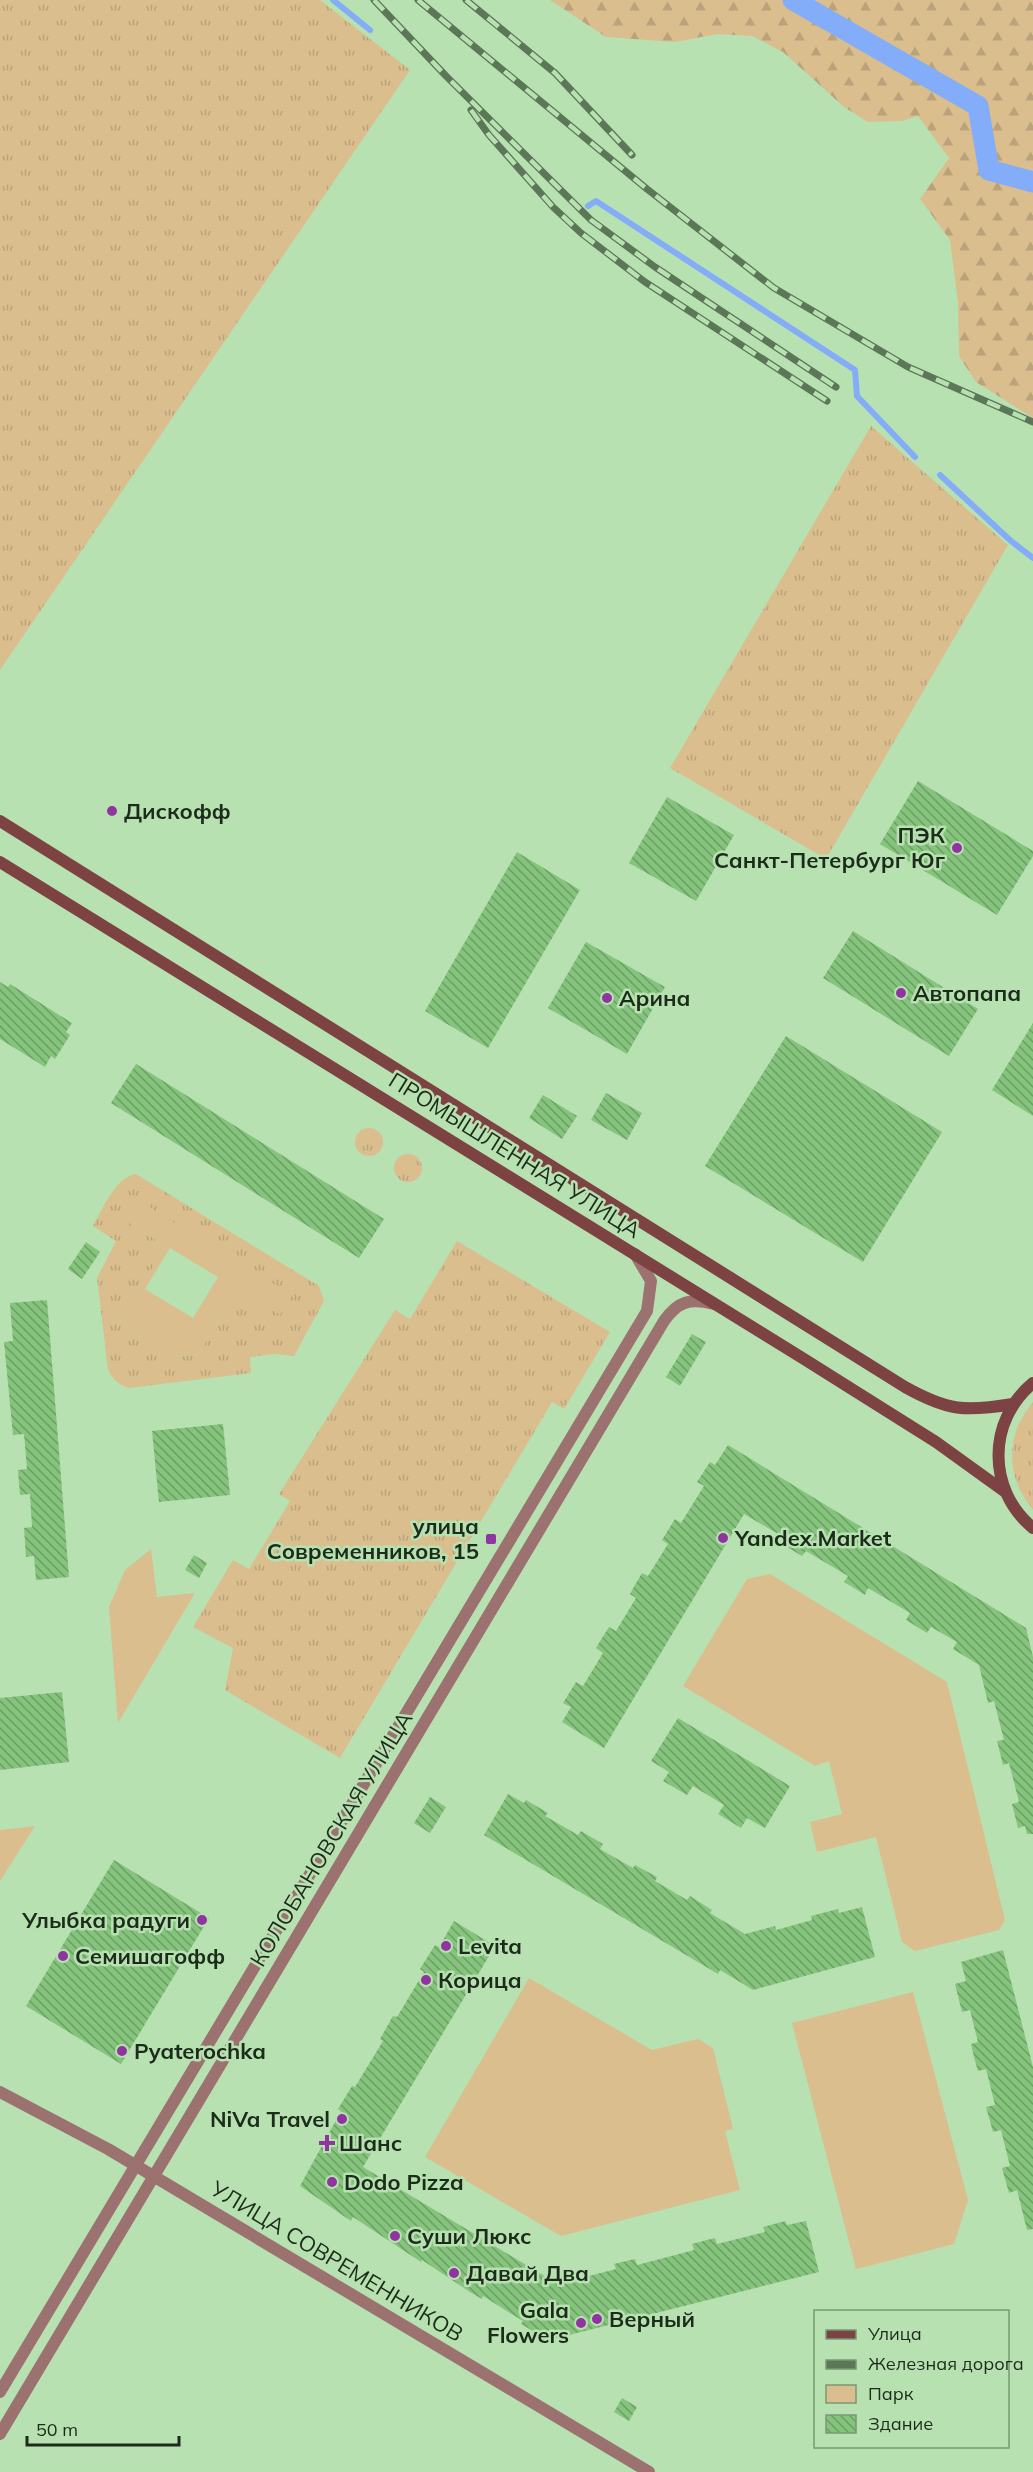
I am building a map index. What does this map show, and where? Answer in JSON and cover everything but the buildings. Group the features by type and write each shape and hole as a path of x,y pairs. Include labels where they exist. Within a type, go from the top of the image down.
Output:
{"street":[{"name":"ПРОМЫШЛЕННАЯ УЛИЦА","path":"0,822 905,1387 932,1402 960,1410 1013,1404"},
{"name":"ПРОМЫШЛЕННАЯ УЛИЦА","path":"0,862 719,1306 936,1442 1004,1491"},
{"name":"КОЛОБАНОВСКАЯ УЛИЦА","path":"0,2392 647,1311 651,1281 634,1253"},
{"name":"КОЛОБАНОВСКАЯ УЛИЦА","path":"0,2434 155,2178 664,1321 673,1307 690,1301 719,1306"},
{"path":"1033,1383 1013,1404 1005,1420 998,1446 999,1473 1004,1491 1013,1506 1033,1528"},
{"name":"УЛИЦА СОВРЕМЕННИКОВ","path":"0,2092 155,2178 649,2472"}],"green space":[{"path":"0,0 320,0 410,70 0,670"},
{"path":"550,0 1033,0 1033,418 976,382 959,356 958,303 950,240 920,199 949,158 918,116 902,121 868,122 844,107 783,52 752,36 717,34 675,42 606,37"},
{"path":"871,426 1008,545 826,859 670,768"},
{"path":"369,1128 379,1132 383,1142 379,1152 369,1156 359,1152 355,1142 359,1132"},
{"path":"408,1154 418,1158 422,1168 418,1178 408,1182 398,1178 394,1168 398,1158"},
{"path":"136,1174 319,1286 324,1301 294,1356 274,1354 250,1357 251,1373 129,1388 114,1379 108,1370 97,1278 116,1241 93,1226 110,1195 129,1176","holes":["121,1218 281,1314 238,1290 198,1354 178,1357 120,1321 166,1246"]},
{"path":"133,1197 292,1295 280,1315 238,1290 198,1354 178,1357 120,1321 166,1246 121,1218","holes":["170,1248 218,1277 193,1318 145,1289"]},
{"path":"457,1241 610,1332 564,1409 552,1402 340,1758 225,1690 233,1648 193,1627 233,1560 249,1569 290,1501 279,1494 395,1310 410,1319"},
{"path":"1033,1402 1033,1510 1017,1483 1012,1456 1017,1428"},
{"path":"151,1549 157,1597 195,1593 118,1723 109,1607 125,1570"},
{"path":"770,1574 947,1682 1005,1920 999,1930 915,1951 902,1942 876,1837 817,1852 810,1822 842,1814 829,1761 815,1766 683,1686 747,1579"},
{"path":"35,1826 0,1881 0,1830"},
{"path":"529,1978 652,2050 698,2039 713,2048 733,2129 725,2131 740,2190 561,2236 425,2157"},
{"path":"913,1992 968,2200 954,2244 856,2269 792,2023"}],"waterway":[{"path":"333,0 370,30"},
{"path":"793,0 978,106 989,170 1033,182"},
{"path":"588,206 596,201 855,370 857,396 915,457"},
{"path":"940,475 1011,541 1033,558"}],"railway":[{"path":"374,0 446,76 591,220 655,267 836,387"},
{"path":"418,0 647,189 774,288 908,367 1033,422"},
{"path":"466,0 555,73 632,155"},
{"path":"471,110 489,135 553,207 581,233 645,282 827,401"}],"place":[{"name":"Дискофф","path":"112,811"},
{"name":"ПЭК Санкт-Петербург Юг","path":"957,848"},
{"name":"Автопапа","path":"901,993"},
{"name":"Арина","path":"607,998"},
{"name":"Yandex.Market","path":"723,1538"},
{"name":"улица Современников, 15","path":"491,1539"},
{"name":"Улыбка радуги","path":"202,1920"},
{"name":"Levita","path":"446,1946"},
{"name":"Семишагофф","path":"63,1956"},
{"name":"Корица","path":"426,1980"},
{"name":"Pyaterochka","path":"122,2051"},
{"name":"NiVa Travel","path":"342,2119"},
{"name":"Шанс","path":"327,2143"},
{"name":"Dodo Pizza","path":"332,2182"},
{"name":"Суши Люкс","path":"395,2236"},
{"name":"Давай Два","path":"454,2273"},
{"name":"Верный","path":"597,2319"},
{"name":"Gala Flowers","path":"581,2323"}]}
